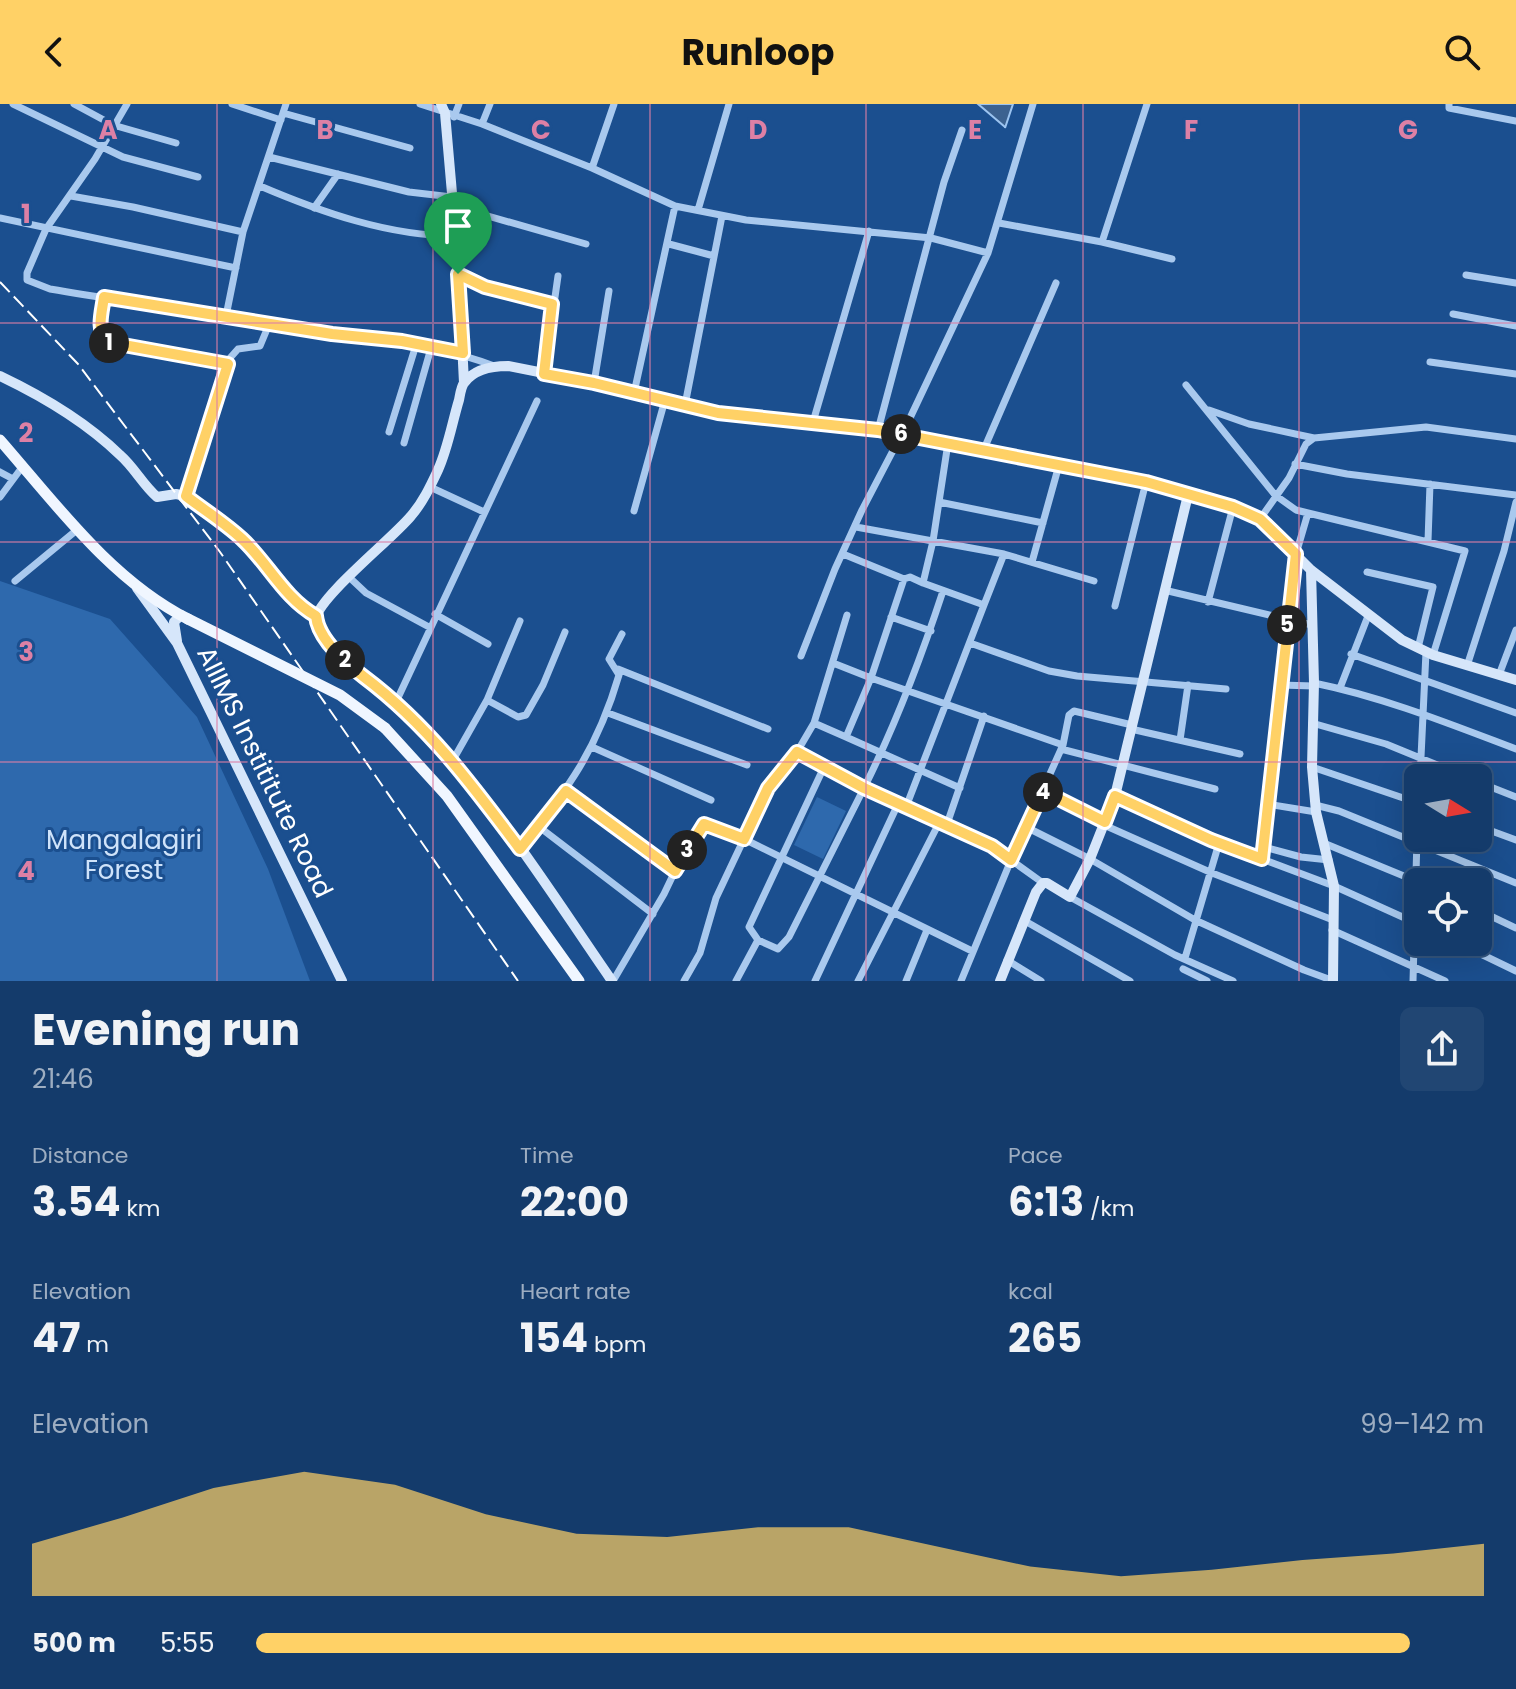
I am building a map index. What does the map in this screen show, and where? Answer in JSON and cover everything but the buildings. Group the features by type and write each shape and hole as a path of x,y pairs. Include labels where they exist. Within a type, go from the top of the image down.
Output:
{"main road":[{"path":"0,440 78,529 137,588 184,617 340,695 385,728 447,796 579,981"}],"street":[{"path":"13,104 100,147 143,164 198,177"},
{"path":"74,104 113,125 176,143"},
{"path":"127,104 71,196 46,229 27,273 27,280 50,289 463,353 494,366 594,383 750,417 878,430 1146,482 1233,507 1260,519 1311,570 1402,640 1467,666 1516,680"},
{"path":"232,104 410,148"},
{"path":"226,316 243,232 286,104"},
{"path":"420,104 482,124 592,168 675,206 722,216 931,238 988,253"},
{"path":"447,111 459,104"},
{"path":"482,124 490,104"},
{"path":"592,168 614,104"},
{"path":"698,210 729,104"},
{"path":"801,656 862,510 988,253 1033,104"},
{"path":"1102,242 1147,104"},
{"path":"1449,104 1449,108 1516,121"},
{"path":"316,616 328,598 410,518 430,487 464,383 447,111"},
{"path":"878,430 944,182 962,130"},
{"path":"269,157 453,201 586,244"},
{"path":"314,208 338,174"},
{"path":"260,186 314,208 409,233 456,236"},
{"path":"71,196 243,232"},
{"path":"634,393 675,206"},
{"path":"685,405 722,216"},
{"path":"0,218 236,268"},
{"path":"999,223 1172,259"},
{"path":"813,422 869,231"},
{"path":"669,244 714,256"},
{"path":"458,274 485,287 552,304"},
{"path":"1466,275 1516,283"},
{"path":"544,374 558,276"},
{"path":"984,449 1056,283"},
{"path":"594,383 609,291"},
{"path":"104,297 100,326 107,342 228,364"},
{"path":"1453,314 1516,326"},
{"path":"186,496 228,364 238,349 260,346 270,322"},
{"path":"389,432 416,345"},
{"path":"404,443 431,348"},
{"path":"1430,362 1516,374"},
{"path":"464,383 482,370 494,366"},
{"path":"0,376 31,390 101,438 123,457 157,497 186,496 242,539 289,594 316,616 320,630 352,668 396,702 453,760 613,981 704,824 744,839 972,951"},
{"path":"1186,385 1275,495 1296,510 1462,548 1465,552 1426,651"},
{"path":"634,511 665,400"},
{"path":"396,702 537,401"},
{"path":"1207,410 1249,424 1314,438 1426,427 1516,439"},
{"path":"1260,519 1306,444 1314,438"},
{"path":"923,583 933,541 948,443"},
{"path":"1295,464 1516,495"},
{"path":"1032,562 1059,465"},
{"path":"0,497 23,466"},
{"path":"0,472 13,479"},
{"path":"1115,606 1146,482"},
{"path":"1428,541 1430,484"},
{"path":"430,487 484,512"},
{"path":"1070,897 1090,859 1115,796 1188,495"},
{"path":"939,502 1043,523"},
{"path":"1467,666 1504,551 1516,502"},
{"path":"1208,602 1233,507"},
{"path":"1262,859 1287,620 1296,554 1308,513"},
{"path":"856,527 1004,554 1094,581"},
{"path":"15,581 78,529"},
{"path":"843,554 904,579 910,577 984,605"},
{"path":"815,981 856,893 921,770 1004,554"},
{"path":"1026,827 1090,859 1195,920 1334,981 1334,886 1316,808 1312,767 1314,685 1311,570"},
{"path":"1367,572 1433,587 1426,651 1421,764"},
{"path":"349,577 366,593 429,627"},
{"path":"846,737 871,678 904,579"},
{"name":"AIIIMS Instititute Road","path":"137,588 177,643 342,981"},
{"path":"1164,590 1312,625"},
{"path":"824,767 749,927 758,940 778,949 789,937 882,752 931,631 943,591"},
{"path":"435,614 488,644"},
{"path":"684,981 700,953 716,898 768,788 797,752 814,723 847,615"},
{"path":"1340,688 1368,616"},
{"path":"177,643 174,622 184,617"},
{"path":"891,617 931,631"},
{"path":"453,760 487,700 520,621"},
{"path":"1499,675 1516,630"},
{"path":"487,700 518,717 526,715 543,685 565,632"},
{"path":"622,634 609,659 617,669 768,729"},
{"path":"970,643 1049,671 1143,683 1226,689"},
{"path":"1351,654 1516,713"},
{"path":"833,663 1062,747 1215,789"},
{"path":"520,849 566,791 592,747 608,713 619,675 617,669"},
{"path":"1180,740 1188,685"},
{"path":"1280,685 1340,688 1516,749"},
{"path":"961,981 1062,747 1069,715 1073,711 1240,754"},
{"path":"608,713 747,765"},
{"path":"858,981 943,825 960,788 984,716"},
{"path":"814,723 960,788"},
{"path":"1312,723 1386,744 1434,764"},
{"path":"592,747 711,800"},
{"path":"797,752 864,788 992,846 1043,883 1233,981"},
{"path":"1312,767 1404,797"},
{"path":"1492,788 1516,797"},
{"path":"566,791 675,871"},
{"path":"1043,791 1104,823 1333,925 1445,981"},
{"path":"1115,796 1219,843 1334,886 1404,917"},
{"path":"1267,804 1339,811 1404,836"},
{"path":"538,826 653,914"},
{"path":"1492,831 1516,840"},
{"path":"1185,958 1219,843"},
{"path":"1326,844 1404,876"},
{"path":"1264,847 1301,857 1329,860"},
{"path":"1442,852 1516,883"},
{"path":"1000,981 1036,892 1043,883"},
{"path":"1492,917 1516,928"},
{"path":"1025,921 1130,981"},
{"path":"906,981 927,930"},
{"path":"736,981 758,940"},
{"path":"1413,981 1414,956"},
{"path":"1485,956 1516,971"},
{"path":"1007,960 1041,981"},
{"path":"1183,969 1207,981"}],"green space":[{"name":"Mangalagiri Forest","path":"0,581 110,619 197,717 268,869 310,981 0,981"},
{"path":"817,797 846,811 823,859 794,845"}],"shaded area":[{"path":"978,104 1013,104 1005,128 1005,127"}],"railway":[{"path":"0,282 78,364 220,552 518,981"}],"route":[{"path":"458,274 485,287 552,304 544,374 718,413 878,430 984,449 1146,482 1233,507 1260,519 1296,554 1262,859 1211,840 1115,796 1105,822 1043,791 1011,860 992,846 864,788 797,752 768,788 744,839 705,823 675,871 566,791 520,849 453,760 411,715 352,668 320,630 316,616 289,594 242,539 186,496 228,364 107,342 100,326 104,297 332,334 402,341 463,353 458,274"}]}
